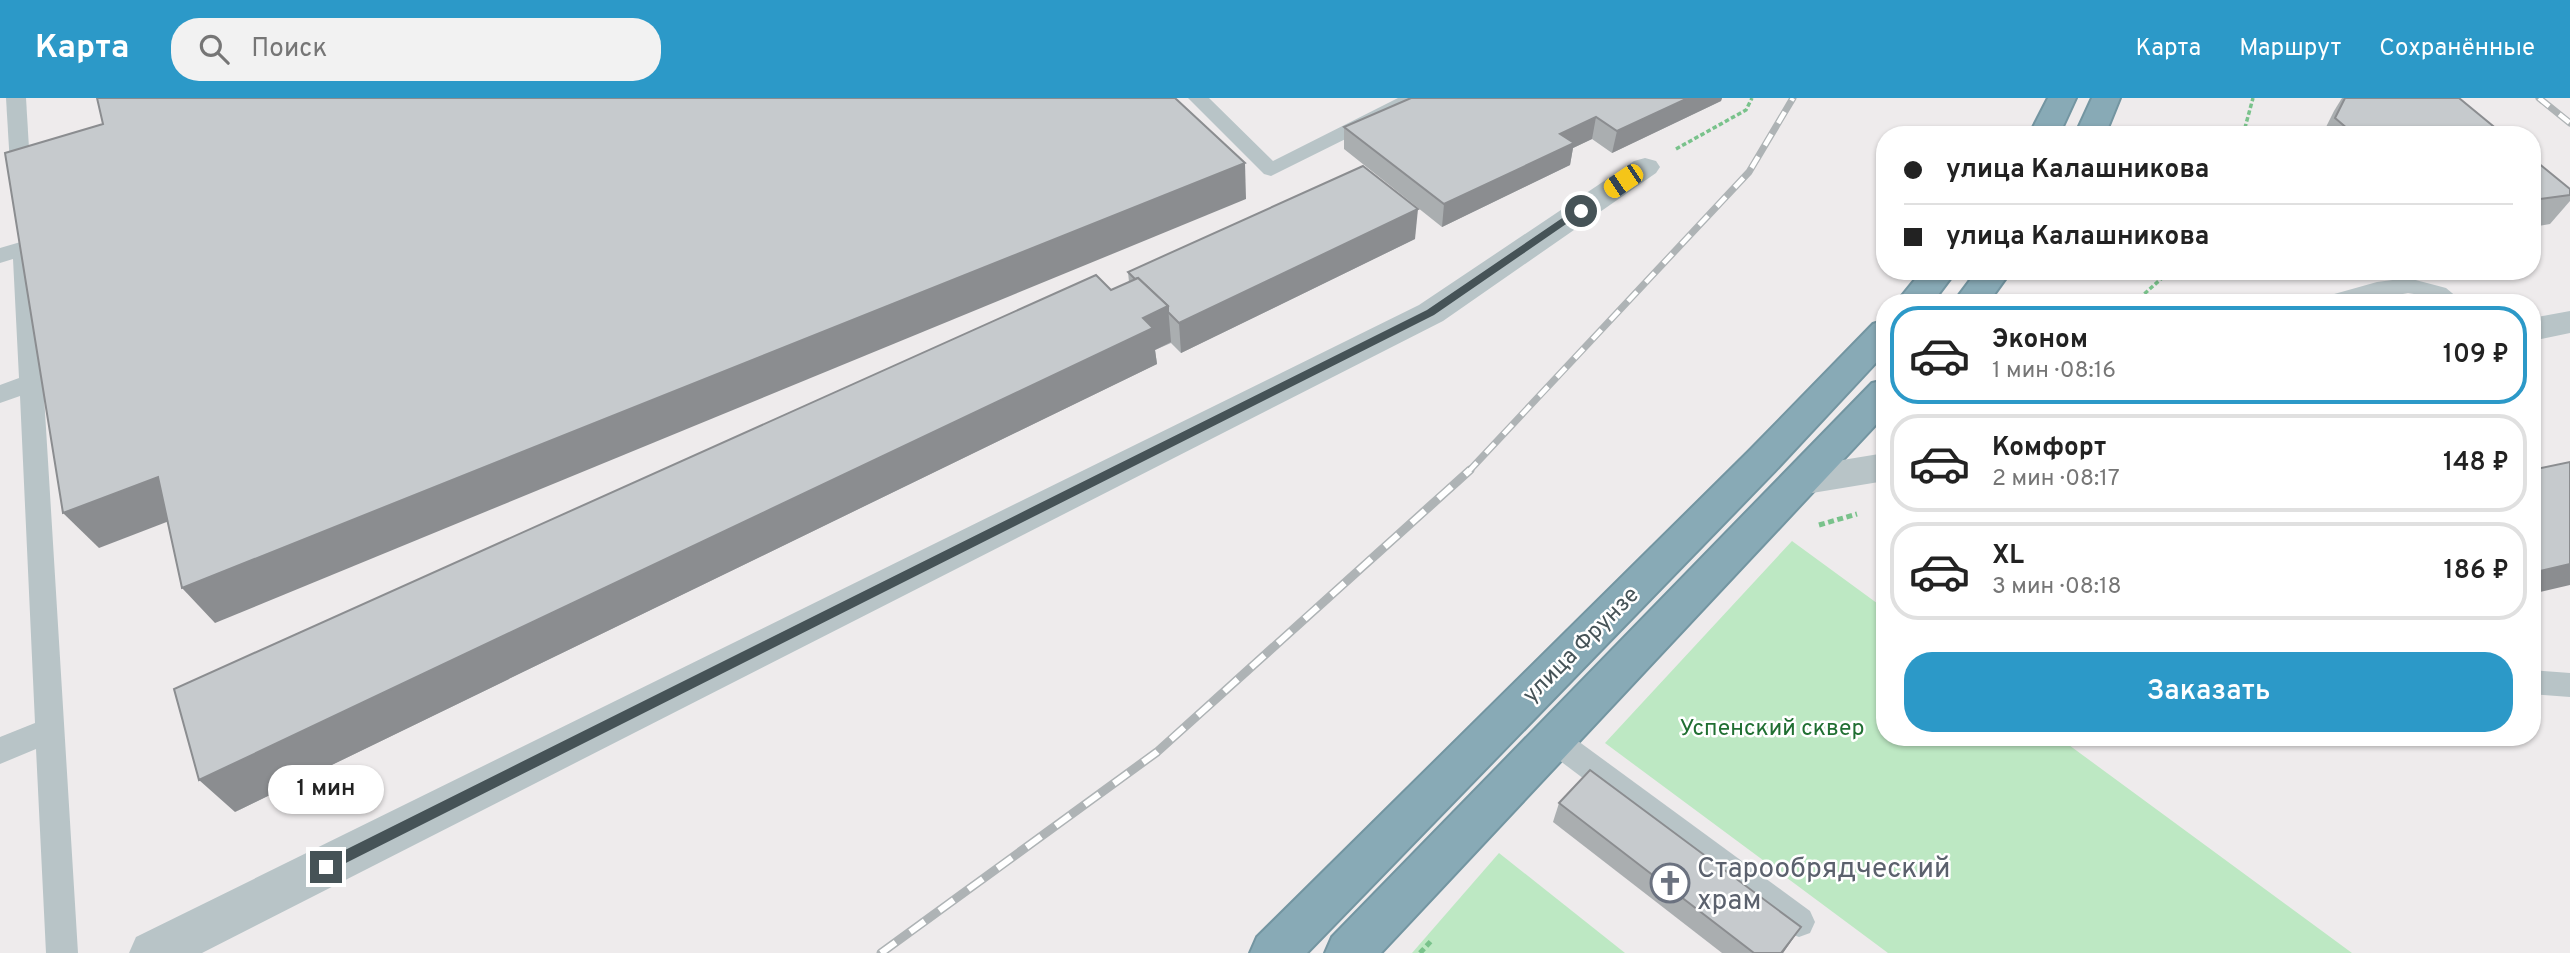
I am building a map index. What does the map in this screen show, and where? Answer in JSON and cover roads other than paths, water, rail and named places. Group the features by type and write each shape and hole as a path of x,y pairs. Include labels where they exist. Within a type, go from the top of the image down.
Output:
{"highway":[{"path":"2048,126 2062,98"},
{"path":"2094,126 2106,98"},
{"path":"1921,294 1933,280"},
{"path":"1977,294 1988,280"},
{"name":"улица Фрунзе","path":"1349,953 1553,739 1781,471 1876,344"},
{"name":"улица Фрунзе","path":"1273,953 1781,471 1876,399"}],"street":[{"path":"153,953 1431,313 1645,167"},
{"path":"2541,328 2570,322"},
{"path":"1781,471 1876,467"}],"lane":[{"path":"16,98 10,156 22,214 12,252 31,383 62,953"},
{"path":"1198,98 1271,170 1413,98"},
{"path":"2366,294 2408,284 2427,286 2439,294"},
{"path":"0,394 31,383"},
{"path":"2541,683 2570,685"},
{"path":"0,751 49,730"},
{"path":"1553,739 1799,922"}],"railway":[{"path":"1469,471 1749,172 1793,98"},
{"path":"2539,98 2570,123"},
{"path":"881,953 1157,752 1469,471"}],"place":[{"name":"Старообрядческий храм","path":"1670,883"}],"park label":[{"name":"Успенский сквер","path":"1772,727"}]}
